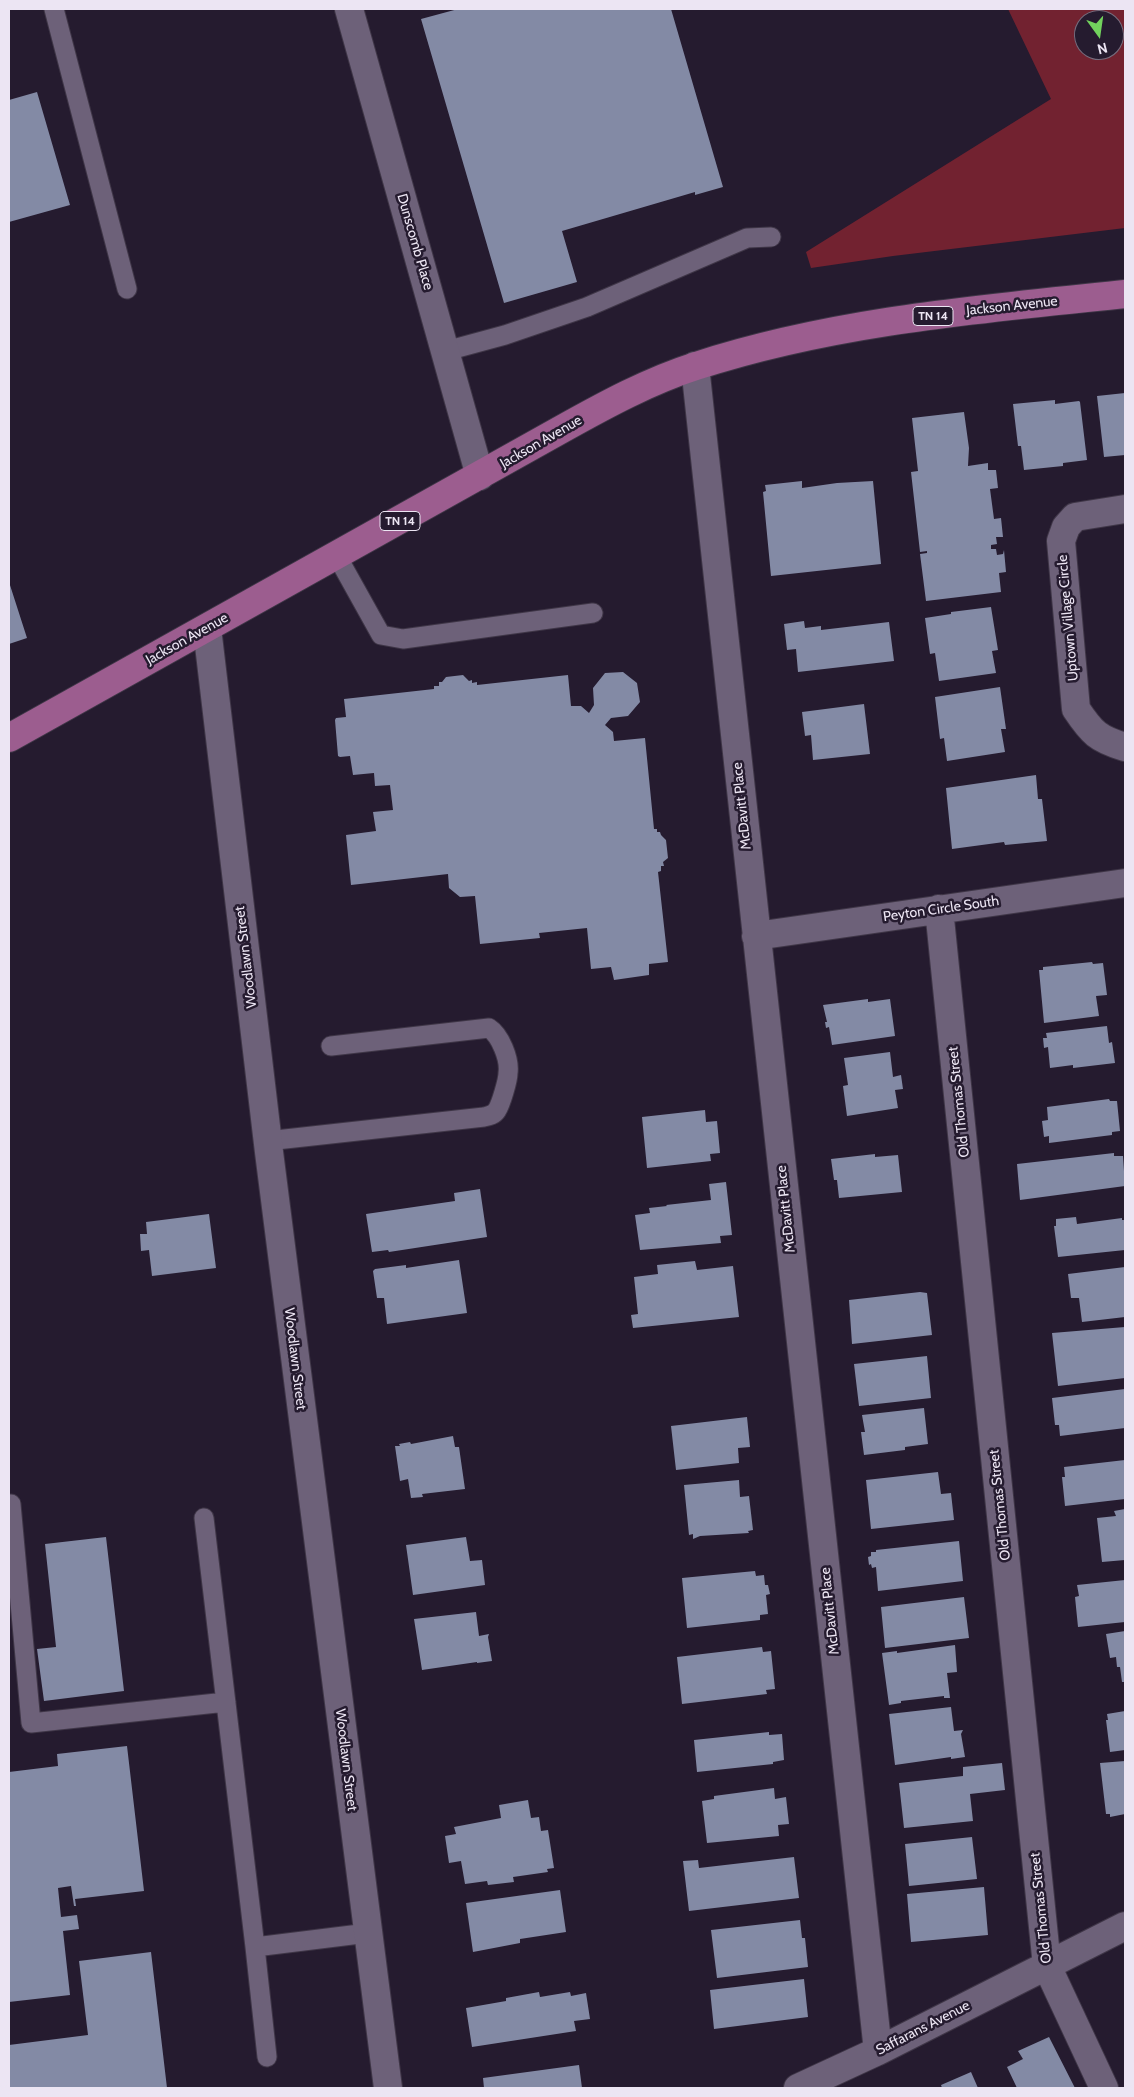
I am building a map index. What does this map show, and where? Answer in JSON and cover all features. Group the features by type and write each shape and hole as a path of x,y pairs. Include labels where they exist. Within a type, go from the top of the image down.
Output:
{"main road":[{"name":"Jackson Avenue","path":"9,738 605,405 649,384 695,366 805,337 969,310 1125,294"}],"street":[{"name":"Dunscomb Place","path":"349,9 480,476"},
{"name":"McDavitt Place","path":"695,366 878,2051"},
{"name":"Uptown Village Circle","path":"1125,509 1074,517 1066,527 1061,541 1076,709 1091,731 1104,741 1125,747"},
{"name":"Woodlawn Street","path":"207,628 267,1141 388,2088"},
{"name":"Peyton Circle South","path":"756,936 1125,883"},
{"name":"Old Thomas Street","path":"939,909 1047,1966 1104,2088"},
{"name":"Saffarans Avenue","path":"798,2088 878,2051 1125,1926"}],"lane":[{"path":"54,9 127,289"},
{"path":"446,351 505,335 588,308 747,238 771,237"},
{"path":"337,556 381,635 403,639 592,614"},
{"path":"267,1141 492,1115 497,1110 509,1072 501,1042 496,1033 490,1028 330,1046"},
{"path":"11,1504 31,1722 226,1702"},
{"path":"204,1518 268,2057"},
{"path":"255,1947 368,1933"}],"shaded area":[{"path":"1008,9 1125,9 1125,228 893,256 811,268 806,252 1051,99"}],"building":[{"path":"458,9 671,9 723,187 695,195 695,192 562,231 577,282 504,303 421,19"},
{"path":"37,92 70,205 9,222 9,100"},
{"path":"1125,393 1125,455 1104,457 1097,396"},
{"path":"1055,400 1055,404 1080,402 1087,460 1063,463 1063,466 1024,470 1021,446 1018,446 1013,404"},
{"path":"964,412 969,448 968,466 988,463 988,470 996,470 998,488 990,489 994,519 1001,518 1003,537 996,537 997,544 991,545 991,549 996,549 997,555 1003,554 1004,550 1006,572 999,573 1001,592 926,601 920,554 927,553 927,551 920,552 911,472 918,471 912,418"},
{"path":"802,481 802,488 837,483 873,481 881,564 771,576 763,492 766,491 765,485"},
{"path":"9,582 27,638 9,644"},
{"path":"991,607 998,650 992,651 996,673 939,681 935,653 930,654 925,618 951,614 951,612"},
{"path":"804,621 805,628 821,626 821,630 889,622 894,661 798,672 796,649 787,650 784,624"},
{"path":"623,672 637,683 640,702 628,716 611,718 605,725 613,732 614,741 645,738 654,829 657,829 657,832 660,832 666,840 668,858 663,862 664,866 661,866 661,871 658,872 668,962 649,964 649,975 614,980 611,967 591,969 587,928 539,933 540,938 480,944 475,896 460,897 449,888 448,874 351,885 346,835 376,831 373,812 393,810 390,785 375,786 374,773 353,775 350,756 338,756 335,720 336,718 346,717 344,699 434,689 434,686 439,686 439,682 442,682 446,677 463,675 469,681 472,680 472,683 477,682 477,685 568,675 571,706 581,706 589,713 594,705 593,688 605,673"},
{"path":"1000,687 1006,729 1001,729 1005,752 947,761 944,738 940,739 935,697"},
{"path":"864,704 870,754 813,760 811,735 805,736 802,712"},
{"path":"1036,775 1038,799 1042,799 1047,841 1005,845 1004,842 952,849 946,788"},
{"path":"1092,962 1093,964 1103,963 1107,995 1096,996 1099,1016 1044,1023 1039,970 1043,970 1043,967"},
{"path":"868,999 868,1002 890,999 895,1036 832,1045 829,1027 826,1028 825,1022 827,1022 823,1005"},
{"path":"1107,1026 1109,1043 1112,1042 1115,1063 1073,1068 1073,1065 1050,1068 1048,1047 1044,1048 1043,1038 1047,1038 1046,1033"},
{"path":"890,1052 893,1077 901,1075 903,1089 895,1090 898,1108 847,1116 843,1086 848,1085 844,1058"},
{"path":"1109,1099 1110,1101 1117,1101 1120,1131 1112,1132 1112,1135 1049,1143 1049,1136 1044,1137 1042,1121 1048,1120 1047,1107"},
{"path":"705,1110 706,1122 717,1121 720,1153 710,1154 711,1161 647,1168 642,1117"},
{"path":"1114,1153 1114,1156 1123,1156 1125,1186 1020,1200 1017,1164"},
{"path":"875,1154 875,1157 898,1155 902,1192 839,1198 837,1180 834,1180 831,1159"},
{"path":"726,1182 732,1235 720,1236 721,1243 640,1250 635,1215 650,1213 649,1208 711,1200 709,1184"},
{"path":"480,1189 487,1237 389,1252 388,1250 372,1252 366,1214 455,1201 454,1193"},
{"path":"209,1214 216,1268 152,1276 149,1250 141,1251 140,1234 147,1234 146,1222"},
{"path":"1076,1217 1077,1224 1122,1218 1122,1220 1125,1220 1125,1250 1058,1257 1054,1226 1056,1226 1056,1219"},
{"path":"459,1260 467,1313 387,1324 384,1298 377,1298 373,1271 375,1269 406,1265 406,1268"},
{"path":"695,1261 697,1270 733,1266 739,1317 633,1328 631,1315 638,1314 634,1277 658,1274 657,1265"},
{"path":"1125,1267 1125,1317 1082,1322 1079,1298 1071,1298 1068,1274"},
{"path":"920,1292 927,1293 932,1335 852,1344 849,1300"},
{"path":"1125,1327 1125,1378 1058,1386 1052,1333"},
{"path":"927,1356 931,1398 859,1406 854,1364"},
{"path":"1125,1389 1125,1428 1060,1436 1059,1425 1055,1425 1052,1398"},
{"path":"924,1408 928,1444 905,1447 905,1450 864,1455 861,1432 865,1432 862,1415"},
{"path":"747,1417 750,1447 738,1448 739,1463 676,1470 671,1426"},
{"path":"453,1436 455,1447 459,1447 465,1489 422,1494 423,1497 411,1498 408,1479 400,1481 395,1446"},
{"path":"1125,1460 1125,1499 1065,1506 1062,1477 1065,1477 1064,1467"},
{"path":"938,1472 941,1494 951,1493 954,1520 871,1529 866,1480"},
{"path":"739,1480 740,1497 749,1496 753,1530 748,1531 749,1533 700,1536 693,1539 693,1534 689,1535 684,1485"},
{"path":"1125,1509 1125,1560 1102,1562 1097,1518 1116,1516 1114,1511"},
{"path":"106,1537 124,1691 44,1701 37,1649 56,1647 45,1544"},
{"path":"466,1537 470,1561 482,1560 485,1585 413,1595 406,1545"},
{"path":"959,1541 963,1581 878,1591 876,1567 872,1568 871,1564 869,1565 868,1557 871,1556 871,1552"},
{"path":"755,1571 756,1576 764,1575 765,1585 768,1585 770,1594 766,1595 768,1614 760,1615 760,1620 687,1628 682,1578"},
{"path":"1125,1580 1125,1622 1078,1627 1075,1597 1079,1596 1077,1585"},
{"path":"964,1597 969,1638 885,1648 881,1607"},
{"path":"476,1612 479,1636 489,1634 492,1661 422,1670 414,1619"},
{"path":"1125,1631 1125,1682 1122,1682 1120,1667 1117,1667 1116,1657 1110,1658 1106,1634"},
{"path":"955,1645 957,1672 947,1673 950,1698 944,1698 944,1696 901,1701 901,1703 889,1705 882,1653 897,1651 897,1653"},
{"path":"762,1647 763,1652 771,1651 775,1689 766,1690 767,1694 682,1704 677,1657"},
{"path":"951,1707 954,1731 963,1730 961,1734 965,1757 951,1759 951,1757 895,1765 889,1714"},
{"path":"1125,1711 1125,1750 1110,1752 1107,1714"},
{"path":"769,1732 769,1735 782,1734 784,1760 773,1762 773,1764 697,1772 694,1740"},
{"path":"127,1746 144,1891 75,1899 76,1906 74,1906 71,1886 58,1888 61,1917 77,1915 79,1929 63,1931 70,1995 9,2002 9,1772 58,1766 57,1754"},
{"path":"1125,1761 1125,1814 1110,1817 1110,1814 1106,1814 1100,1763"},
{"path":"1002,1763 1005,1790 970,1794 973,1821 904,1828 899,1783 963,1776 963,1767"},
{"path":"774,1788 775,1799 786,1797 789,1824 778,1825 779,1836 707,1843 702,1801 714,1799 714,1796"},
{"path":"528,1800 531,1818 539,1817 541,1831 548,1830 554,1868 547,1869 548,1872 513,1877 514,1882 488,1885 487,1881 465,1884 461,1861 449,1863 445,1836 456,1834 454,1827 501,1818 499,1805"},
{"path":"972,1837 977,1879 909,1886 905,1844"},
{"path":"794,1857 799,1898 689,1911 683,1861 698,1860 699,1868"},
{"path":"984,1887 988,1935 911,1942 907,1894"},
{"path":"560,1890 566,1932 520,1939 520,1943 473,1952 466,1903"},
{"path":"800,1920 802,1938 805,1938 808,1967 717,1978 711,1930"},
{"path":"151,1952 167,2088 9,2088 9,2045 88,2035 79,1961"},
{"path":"804,1979 808,2017 714,2029 710,1990"},
{"path":"539,1992 540,1997 570,1992 571,1996 586,1993 590,2019 574,2021 576,2031 472,2047 466,2008 506,2001 506,1998"},
{"path":"1049,2037 1075,2088 1017,2088 1007,2067 1023,2059 1018,2051"},
{"path":"579,2065 582,2088 484,2088 483,2078"},
{"path":"971,2072 978,2088 942,2088 941,2085"}]}
